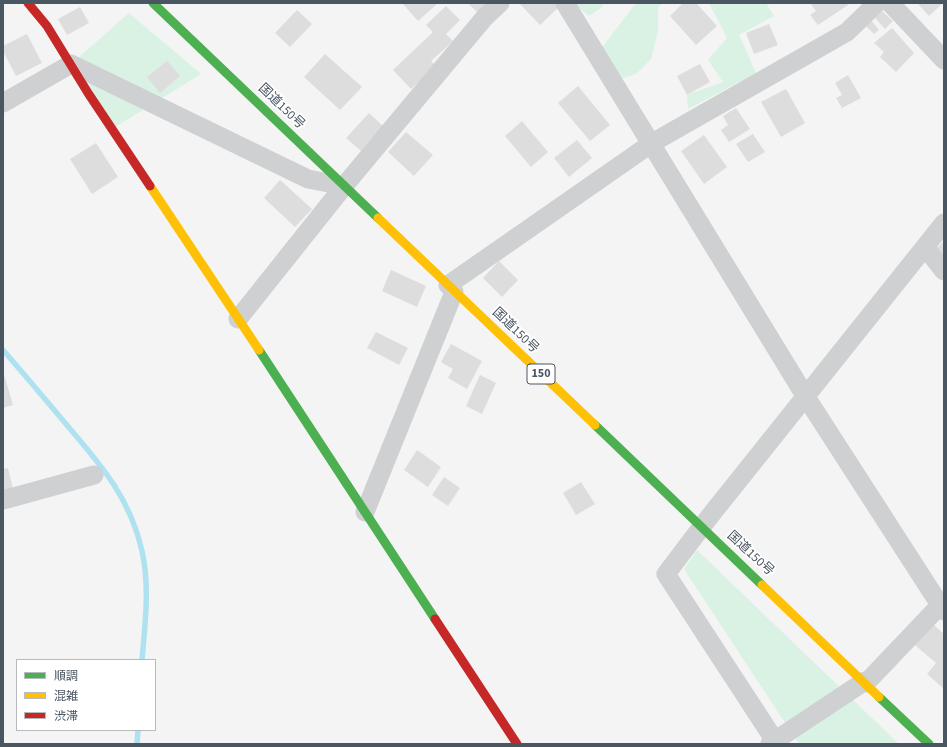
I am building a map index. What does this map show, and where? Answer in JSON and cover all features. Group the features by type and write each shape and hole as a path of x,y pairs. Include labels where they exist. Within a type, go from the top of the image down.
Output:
{"main road":[{"path":"28,3 47,26 92,99 517,744"},
{"name":"国道150号","path":"152,3 929,744"}],"street":[{"path":"238,319 344,186 485,17 500,3"},
{"path":"565,3 803,391 943,606 865,682 778,740 666,574 803,391 944,223"},
{"path":"365,512 451,288 652,143 847,32 881,3 944,60"},
{"path":"3,103 70,64 308,179 344,186"},
{"path":"925,247 944,271"},
{"path":"3,500 94,475"}],"green space":[{"path":"573,3 604,3 601,8 589,16"},
{"path":"636,3 662,3 658,8 658,32 651,59 636,74 620,79 597,54"},
{"path":"709,3 766,3 774,16 739,35 756,73 688,109 687,95 723,82 708,60 727,38"},
{"path":"129,13 201,74 112,129 71,64"},
{"path":"697,550 899,744 799,744 684,569"}],"building":[{"path":"402,3 438,3 418,21"},
{"path":"468,3 486,3 477,12"},
{"path":"519,3 557,3 560,6 540,25"},
{"path":"683,3 696,3 717,26 696,45 670,16"},
{"path":"810,3 847,3 848,5 818,25 810,15 816,11"},
{"path":"917,3 943,3 929,16"},
{"path":"446,6 460,20 446,34 453,41 431,61 436,66 411,89 393,70 433,32 426,25"},
{"path":"80,7 89,23 67,35 58,19"},
{"path":"297,10 312,24 290,47 275,33"},
{"path":"882,11 893,21 885,29 875,18"},
{"path":"871,20 879,30 874,34 865,25"},
{"path":"769,24 778,45 754,54 746,33"},
{"path":"892,28 914,53 896,72 880,57 884,52 874,43"},
{"path":"27,34 42,63 16,76 3,51 3,46"},
{"path":"325,54 362,87 340,110 304,77"},
{"path":"167,61 180,76 160,93 147,77"},
{"path":"700,64 710,82 687,95 677,76"},
{"path":"848,75 861,98 842,108 836,98 842,95 835,83"},
{"path":"578,86 610,125 590,141 558,103"},
{"path":"786,89 805,123 781,137 761,102"},
{"path":"736,108 750,129 729,142 721,130 728,125 723,116"},
{"path":"369,113 383,126 361,151 346,138"},
{"path":"522,121 548,152 531,167 505,136"},
{"path":"406,132 433,155 414,176 388,152"},
{"path":"753,134 765,152 748,162 736,144"},
{"path":"704,135 727,167 704,184 681,151"},
{"path":"577,140 592,158 569,177 554,158"},
{"path":"96,143 118,177 92,194 70,159"},
{"path":"280,180 312,209 295,227 264,198"},
{"path":"944,241 944,257 936,249"},
{"path":"499,261 518,280 502,297 483,278"},
{"path":"391,270 426,286 417,307 382,291"},
{"path":"376,332 408,348 399,365 367,348"},
{"path":"451,344 482,361 467,389 448,378 453,369 441,362"},
{"path":"3,371 13,405 3,408"},
{"path":"480,375 496,383 482,414 466,406"},
{"path":"417,450 441,467 428,487 404,470"},
{"path":"8,468 13,489 3,492 3,469"},
{"path":"444,477 460,488 448,506 432,495"},
{"path":"581,482 595,504 576,515 563,493"},
{"path":"933,624 944,634 944,689 927,674 936,663 915,645"}],"waterway":[{"path":"3,350 102,468 122,498 130,514 142,551 146,578 146,606 142,659"},
{"path":"137,744 138,731"}],"traffic: fast":[{"path":"153,3 378,218"},
{"path":"259,350 435,619"},
{"path":"595,425 762,585"},
{"path":"879,697 929,744"}],"traffic: slow":[{"path":"150,186 259,350"},
{"path":"378,218 595,425"},
{"path":"762,585 879,697"}],"traffic: jam":[{"path":"28,3 47,26 88,93 150,186"},
{"path":"435,619 517,744"}]}
